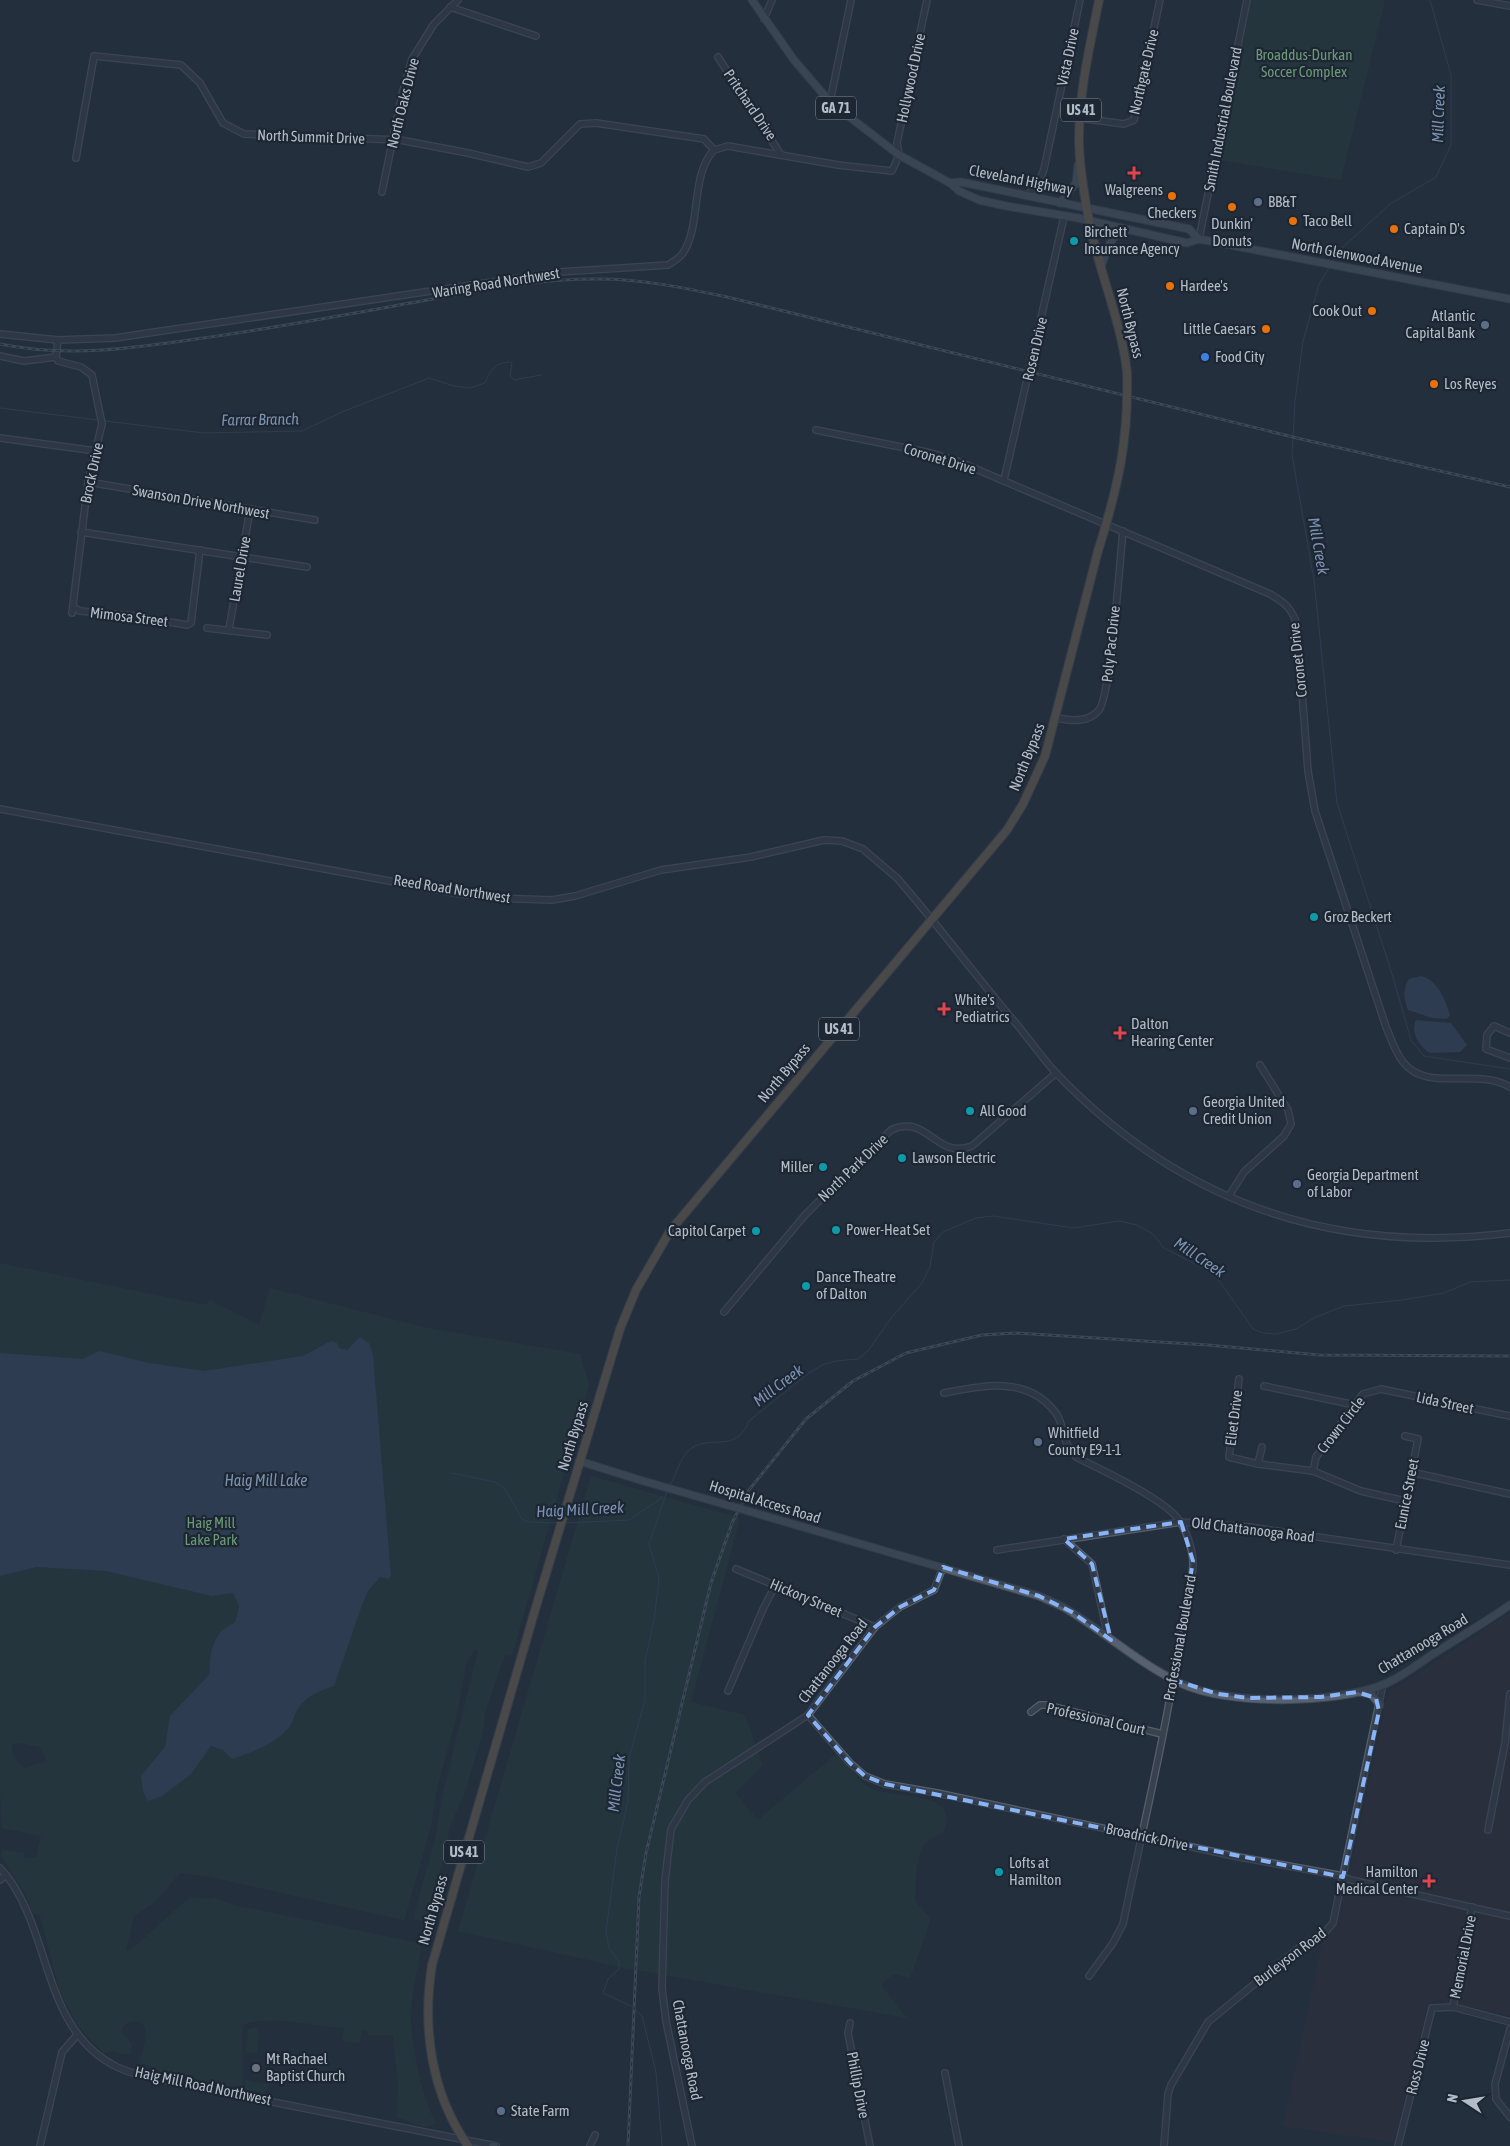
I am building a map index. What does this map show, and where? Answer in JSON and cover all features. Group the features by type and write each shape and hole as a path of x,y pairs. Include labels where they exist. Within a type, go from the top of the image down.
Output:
{"highway":[{"name":"North Bypass","path":"465,2143 438,2084 431,2057 429,1985 436,1946 579,1461 620,1329 636,1290 670,1231 1007,830 1033,784 1045,756 1057,718 1098,551 1120,473 1128,411 1127,372 1118,323 1089,221 1080,150 1080,118 1086,66 1100,0"}],"main road":[{"name":"Cleveland Highway","path":"752,0 794,60 830,102 899,155 950,182 959,191 979,200 1089,221"},
{"path":"1060,203 1076,183 1080,150"},
{"name":"Cleveland Highway","path":"950,182 962,182 1087,207"},
{"name":"North Glenwood Avenue","path":"1087,207 1189,228 1199,239"},
{"name":"North Glenwood Avenue","path":"1089,221 1187,243 1199,239 1299,260 1510,299"},
{"path":"1101,267 1115,235 1127,230"},
{"name":"Hospital Access Road","path":"579,1461 855,1543 944,1567"},
{"name":"Chattanooga Road","path":"944,1567 1039,1596 1072,1612 1174,1680 1218,1694 1249,1698 1321,1697 1357,1692 1383,1684 1406,1672 1510,1605"},
{"path":"1357,1692 1371,1694 1380,1705"}],"street":[{"name":"North Oaks Drive","path":"382,192 412,60 434,24 458,0"},
{"path":"764,19 772,0"},
{"path":"830,102 851,0"},
{"name":"Hollywood Drive","path":"899,155 897,143 927,0"},
{"name":"Vista Drive","path":"1026,196 1038,185 1044,169 1080,0"},
{"name":"Northgate Drive","path":"1080,118 1124,124 1134,120 1160,0"},
{"name":"Smith Industrial Boulevard","path":"1199,239 1247,0"},
{"path":"1477,0 1510,6"},
{"path":"450,7 536,36"},
{"name":"North Summit Drive","path":"76,158 94,56 181,65 200,83 224,122 244,134 393,140 468,152 528,167 541,163 580,124 596,123 704,139 714,150"},
{"name":"Pritchard Drive","path":"718,57 782,154"},
{"path":"714,150 728,146 838,165 892,171 899,155"},
{"name":"Waring Road Northwest","path":"0,334 58,340 115,338 559,272 668,265 682,255 689,240 704,164 714,150"},
{"name":"Rosen Drive","path":"1004,480 1064,217"},
{"path":"0,356 24,361 56,357 58,340"},
{"name":"Brock Drive","path":"56,357 58,361 81,367 92,375 102,424 88,482 73,610"},
{"name":"Coronet Drive","path":"816,430 931,452 1004,480 1270,594 1291,610 1297,626 1308,771 1315,811 1386,1027 1398,1054 1410,1069 1427,1078 1489,1078 1510,1087"},
{"path":"0,438 96,451"},
{"name":"Swanson Drive Northwest","path":"88,482 315,520"},
{"name":"Laurel Drive","path":"229,629 250,510"},
{"name":"Poly Pac Drive","path":"1057,718 1071,721 1087,718 1094,715 1102,705 1108,670 1123,531"},
{"path":"81,532 242,556 307,568"},
{"name":"Mimosa Street","path":"73,610 191,623 200,550"},
{"path":"207,628 229,629 267,635"},
{"name":"Reed Road Northwest","path":"0,809 460,894 534,900 575,896 661,870 751,857 806,843 833,840 857,846 876,858 897,878 1056,1072 1095,1110 1142,1148 1181,1172 1229,1196 1304,1223 1362,1234 1437,1240 1510,1233"},
{"path":"1510,1033 1494,1026 1487,1035 1486,1049 1510,1058"},
{"path":"1229,1196 1244,1172 1284,1136 1291,1124 1288,1110 1260,1065"},
{"name":"North Park Drive","path":"724,1312 805,1215 891,1130 904,1126 919,1128 946,1148 966,1148 972,1146 1056,1072"},
{"name":"Eliet Drive","path":"1229,1457 1240,1379"},
{"name":"Professional Boulevard","path":"944,1393 1004,1384 1034,1394 1055,1411 1066,1444 1076,1457 1168,1509 1180,1522 1193,1561 1174,1680 1123,1924 1112,1944 1089,1976"},
{"path":"1264,1386 1355,1404"},
{"name":"Crown Circle","path":"1313,1472 1316,1457 1363,1394 1380,1389"},
{"name":"Lida Street","path":"1380,1389 1510,1416"},
{"name":"Eunice Street","path":"1396,1550 1418,1439 1405,1436"},
{"path":"1258,1464 1262,1447"},
{"name":"Crown Circle","path":"1229,1457 1258,1464 1313,1472 1361,1491 1405,1501"},
{"path":"1411,1472 1510,1494"},
{"name":"Old Chattanooga Road","path":"997,1550 1180,1522 1249,1527 1396,1550 1510,1565"},
{"path":"1064,1539 1092,1564 1108,1637"},
{"name":"Chattanooga Road","path":"692,2146 666,2021 662,1988 664,1881 671,1829 688,1800 705,1782 808,1715 875,1627 900,1608 934,1590 944,1567"},
{"name":"Hickory Street","path":"736,1569 776,1584 875,1627"},
{"path":"728,1691 763,1608 776,1584"},
{"name":"Burleyson Road","path":"1164,2146 1168,2094 1174,2078 1201,2032 1219,2012 1240,1995 1301,1946 1330,1928 1343,1877 1383,1684"},
{"path":"1488,1830 1502,1760 1510,1694"},
{"name":"Professional Court","path":"1032,1712 1040,1705 1046,1705 1162,1734"},
{"name":"Broadrick Drive","path":"808,1715 850,1763 865,1776 885,1784 1343,1877 1510,1916"},
{"path":"1502,1760 1510,1762"},
{"name":"Haig Mill Road Northwest","path":"0,1868 6,1874 26,1906 54,1990 77,2036 107,2062 138,2074 211,2090 465,2143 494,2146"},
{"path":"0,1880 6,1874"},
{"name":"Memorial Drive","path":"1453,2007 1472,1908"},
{"path":"1453,2007 1510,2022"},
{"name":"Ross Drive","path":"1398,2146 1432,2008 1453,2007"},
{"name":"Phillip Drive","path":"850,2023 848,2033 870,2146"},
{"path":"1510,2029 1495,2084 1496,2099 1510,2117"},
{"path":"40,2146 62,2052 77,2036"},
{"path":"945,2073 959,2146"},
{"path":"590,2146 594,2135"}],"highlighted area":[{"path":"1181,1522 1193,1561 1174,1680 1218,1694 1249,1698 1321,1697 1357,1692 1376,1698 1379,1711 1343,1877 885,1784 865,1776 850,1763 808,1715 875,1627 900,1607 934,1590 943,1567 1039,1596 1072,1612 1111,1640 1092,1564 1064,1539"}],"shaded area":[{"name":"Hamilton Medical Center","path":"1510,1613 1510,2015 1440,2001 1434,2001 1427,2007 1394,2142 1283,2126 1323,1940 1336,1927 1350,1872 1388,1693"}],"green space":[{"name":"Broaddus-Durkan Soccer Complex","path":"1251,0 1385,0 1341,180 1221,160"},
{"name":"Haig Mill Lake Park","path":"0,1263 200,1304 206,1304 210,1300 259,1325 270,1288 427,1328 580,1354 589,1385 512,1656 505,1655 485,1712 483,1732 465,1792 451,1824 428,1922 413,1919 435,1840 442,1797 478,1651 474,1650 466,1664 456,1719 437,1788 431,1826 403,1920 206,1876 180,1873 155,1902 134,1916 126,1951 134,1947 190,1897 210,1899 213,1897 234,1905 419,1943 421,1948 411,2010 412,2037 421,2083 436,2123 422,2126 397,2117 398,2085 393,2035 368,2035 368,2031 362,2030 359,2043 342,2041 344,2028 276,2021 251,2022 242,2026 243,2090 245,2089 245,2080 266,2084 269,2071 269,2085 263,2096 159,2073 157,2068 140,2063 146,2031 145,2026 138,2021 126,2024 121,2032 132,2044 131,2054 120,2054 114,2051 104,2054 79,2027 64,2000 59,1989 40,1916 33,1913 25,1894 1,1856 2,1850 24,1853 25,1858 36,1857 41,1836 2,1828 0,1793","holes":["20,1743 40,1747 47,1761 24,1768 12,1750 12,1744"]},
{"path":"591,1476 740,1518 691,1702 745,1715 763,1765 735,1793 758,1820 836,1754 859,1779 872,1789 933,1801 942,1807 946,1816 944,1831 930,1839 925,1845 918,1859 917,1868 915,1901 931,1919 910,1978 893,1974 881,1985 907,2018 625,1968 458,1931"},
{"path":"259,2027 257,2053 246,2052 248,2029"}],"water":[{"path":"1421,976 1427,978 1440,991 1450,1015 1447,1019 1432,1018 1408,1010 1405,1002 1405,987 1409,979"},
{"path":"1416,1020 1451,1023 1467,1045 1460,1052 1430,1053 1422,1047 1417,1039 1414,1029"},
{"name":"Haig Mill Lake","path":"360,1337 369,1343 373,1356 391,1576 389,1579 380,1577 368,1591 334,1686 317,1692 303,1702 291,1724 278,1738 263,1747 232,1759 223,1750 211,1746 191,1774 162,1796 148,1801 143,1791 141,1776 165,1747 170,1716 210,1674 210,1659 214,1644 222,1631 235,1623 239,1606 233,1593 212,1596 106,1571 36,1567 0,1576 0,1353 83,1359 99,1351 149,1363 204,1371 303,1356 331,1341 337,1343 339,1348 347,1350"}],"waterway":[{"name":"Mill Creek","path":"1333,261 1341,249 1390,204 1436,177 1451,145 1451,75 1430,0"},
{"name":"Mill Creek","path":"1330,267 1319,284 1303,341 1295,401 1292,455 1314,580 1337,803 1393,977 1411,1040 1424,1056 1510,1069"},
{"name":"Farrar Branch","path":"105,421 204,433 302,431 342,412 429,378 454,386 470,388 485,383 494,367 506,362 512,362 510,376 514,380 541,375"},
{"name":"Farrar Branch","path":"0,408 98,420"},
{"name":"Mill Creek","path":"670,1485 680,1462 688,1451 704,1443 729,1441 736,1438 743,1432 749,1421 806,1375 822,1365 836,1361 858,1359 868,1351 891,1318 922,1283 930,1267 934,1242 943,1232 976,1218 993,1216 1074,1228 1119,1221 1137,1225 1153,1234 1164,1248 1199,1266 1218,1279 1253,1329 1263,1333 1276,1334 1296,1329 1316,1317 1344,1306 1402,1300 1444,1293 1470,1282 1510,1280"},
{"name":"Haig Mill Creek","path":"452,1473 495,1482 505,1489 522,1519 528,1522 559,1523"},
{"name":"Mill Creek","path":"631,2006 603,1993 608,1979 619,1969 619,1961 609,1948 606,1932 617,1849 628,1801 629,1758 645,1700 645,1661 654,1620 659,1579 649,1544 667,1491"},
{"name":"Haig Mill Creek","path":"565,1523 629,1520 663,1497"},
{"name":"Mill Creek","path":"635,2010 642,2016 656,2072 662,2146"}],"railway":[{"path":"0,344 25,348 76,351 127,348 262,329 519,285 580,279 616,279 648,282 727,297 1301,439 1510,487"},
{"path":"628,2146 639,1897 646,1853 711,1583 732,1523 749,1490 806,1419 853,1381 906,1353 982,1335 1015,1333 1208,1345 1319,1355 1510,1356"}],"place":[{"name":"Walgreens","path":"1134,173"},
{"name":"Checkers","path":"1172,196"},
{"name":"BB&T","path":"1258,202"},
{"name":"Dunkin' Donuts","path":"1232,207"},
{"name":"Taco Bell","path":"1293,221"},
{"name":"Captain D's","path":"1394,229"},
{"name":"Birchett Insurance Agency","path":"1074,241"},
{"name":"Hardee's","path":"1170,286"},
{"name":"Cook Out","path":"1372,311"},
{"name":"Atlantic Capital Bank","path":"1485,325"},
{"name":"Little Caesars","path":"1266,329"},
{"name":"Food City","path":"1205,357"},
{"name":"Los Reyes","path":"1434,384"},
{"name":"Groz Beckert","path":"1314,917"},
{"name":"White's Pediatrics","path":"944,1009"},
{"name":"Dalton Hearing Center","path":"1120,1033"},
{"name":"All Good","path":"970,1111"},
{"name":"Georgia United Credit Union","path":"1193,1111"},
{"name":"Lawson Electric","path":"902,1158"},
{"name":"Miller","path":"823,1167"},
{"name":"Georgia Department of Labor","path":"1297,1184"},
{"name":"Power-Heat Set","path":"836,1230"},
{"name":"Capitol Carpet","path":"756,1231"},
{"name":"Dance Theatre of Dalton","path":"806,1286"},
{"name":"Whitfield County E9-1-1","path":"1038,1442"},
{"name":"Lofts at Hamilton","path":"999,1872"},
{"name":"Hamilton Medical Center","path":"1429,1881"},
{"name":"Mt Rachael Baptist Church","path":"256,2068"},
{"name":"State Farm","path":"501,2111"}]}
